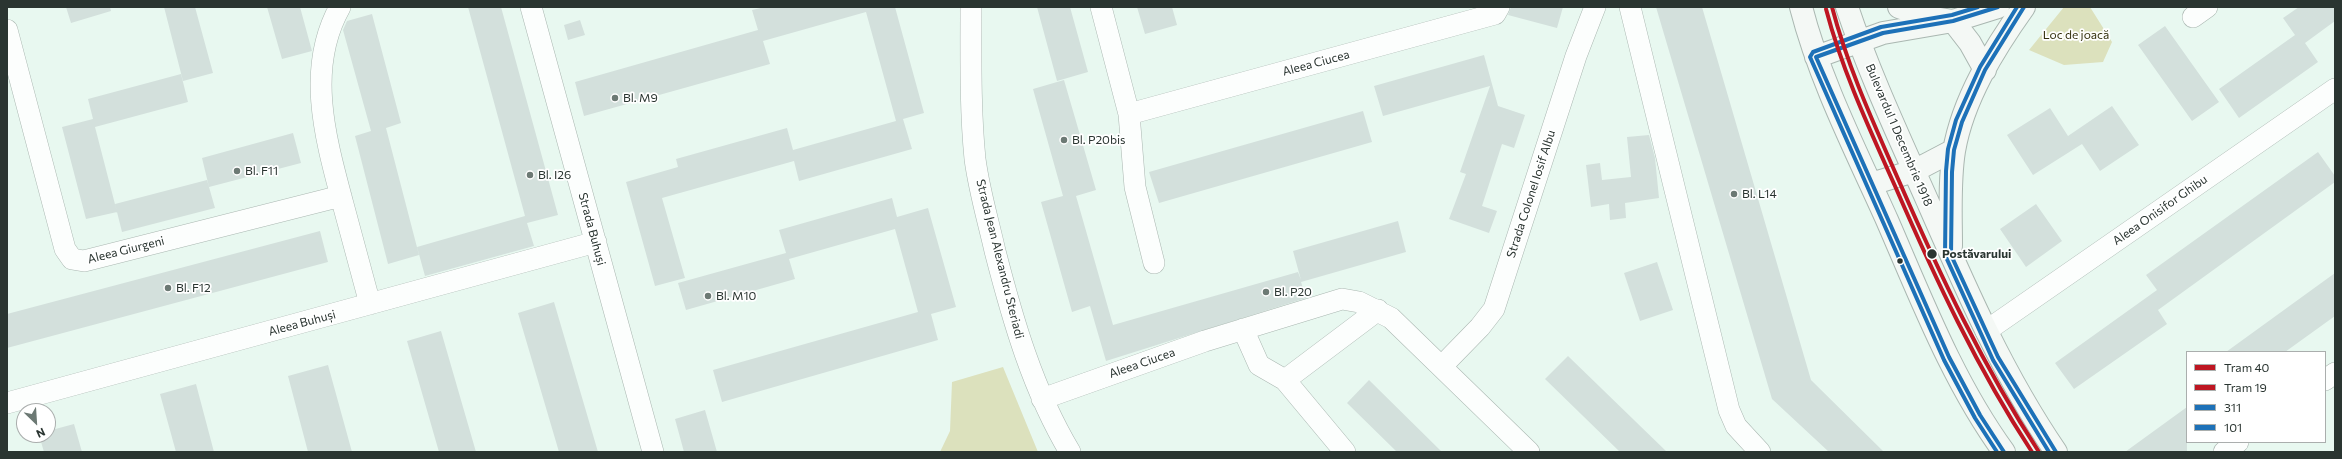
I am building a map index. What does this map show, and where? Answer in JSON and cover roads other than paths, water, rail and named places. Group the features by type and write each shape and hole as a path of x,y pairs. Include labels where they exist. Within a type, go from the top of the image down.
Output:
{"main road":[{"path":"1801,7 1816,57 1871,184 1958,377 1986,425 2004,452"},
{"name":"Bulevardul 1 Decembrie 1918","path":"1847,7 1914,171 1986,331 2024,404 2056,452"},
{"path":"1899,7 1928,17 1953,22 1970,43 1985,70"},
{"path":"1816,57 1883,33 1953,22 1998,7"},
{"path":"1951,255 1951,191 1954,150 1962,122 1985,70 2024,7"},
{"path":"1871,184 1914,171 1954,150"}],"street":[{"path":"340,7 326,38 320,83 328,148 370,304"},
{"name":"Strada Buhuși","path":"531,7 653,452"},
{"name":"Strada Jean Alexandru Steriadi","path":"971,7 976,159 985,209 1001,274 1024,353 1042,399 1070,452"},
{"path":"1101,7 1130,114 1135,188 1154,264"},
{"name":"Aleea Ciucea","path":"1130,114 1495,14 1499,7"},
{"name":"Strada Colonel Iosif Albu","path":"1442,366 1480,327 1494,309 1576,56 1594,7"},
{"path":"1630,7 1729,410 1736,426 1760,452"},
{"name":"Aleea Giurgeni","path":"7,30 65,250 72,259 84,262 341,196"},
{"name":"Aleea Onisifor Ghibu","path":"1986,331 2335,89"},
{"name":"Aleea Buhuși","path":"7,403 596,242"},
{"name":"Aleea Ciucea","path":"1042,399 1243,329 1342,299 1359,302 1378,310 1391,318 1442,366"},
{"path":"1285,380 1378,310"},
{"path":"1243,329 1260,365 1285,380 1345,452"},
{"path":"1442,366 1529,452"},
{"path":"2326,379 2335,373"},
{"path":"2224,452 2237,443"}],"tram line":[{"name":"40","path":"1832,7 1838,30 1862,96 1930,251 1963,320 1999,387 2039,452"},
{"name":"19","path":"1826,9 1832,32 1857,99 1941,288 1993,388 2032,452"}],"place":[{"name":"Bl. M9","path":"615,98"},
{"name":"Bl. P20bis","path":"1064,140"},
{"name":"Bl. F11","path":"237,171"},
{"name":"Bl. I26","path":"530,175"},
{"name":"Bl. L14","path":"1734,194"},
{"name":"Postăvarului","path":"1932,254"},
{"name":"Bl. F12","path":"168,288"},
{"name":"Bl. P20","path":"1266,292"},
{"name":"Bl. M10","path":"708,296"}],"park label":[{"name":"Loc de joacă","path":"2076,35"}]}
